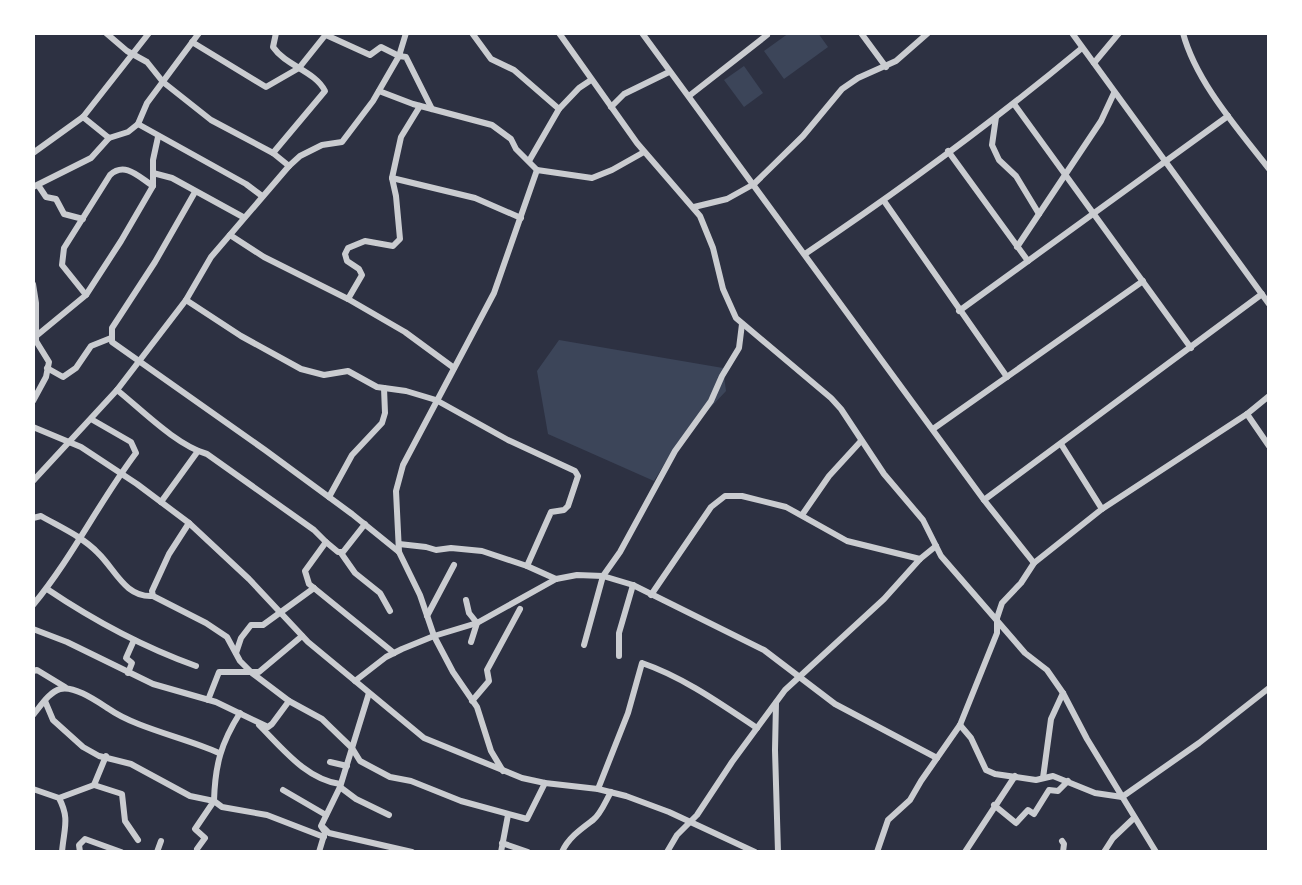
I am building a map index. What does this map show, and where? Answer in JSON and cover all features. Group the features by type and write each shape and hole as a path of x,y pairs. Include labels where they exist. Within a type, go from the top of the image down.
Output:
{"street":[{"path":"106,33 127,51 147,62 163,82 211,120 273,153 289,166"},
{"path":"33,153 83,117 149,33"},
{"path":"83,219 64,214 55,199 46,197 35,186 90,158 109,138 128,132 138,124 147,103 199,33"},
{"path":"33,481 117,390 186,300 211,257 289,166 300,156 322,145 342,142 379,91 400,56 406,33"},
{"path":"472,33 491,59 514,70 559,109"},
{"path":"559,33 644,152 694,207 708,233 723,289 734,316 841,409 884,474 923,520 941,556 963,585 997,618 1025,653 1047,670 1063,692 1087,739 1156,852"},
{"path":"642,33 984,500 1034,563"},
{"path":"861,33 886,67"},
{"path":"694,207 727,199 754,184 803,136 842,89 858,78 886,67 908,52 928,33"},
{"path":"1072,33 1269,304"},
{"path":"1094,63 1119,33"},
{"path":"1183,33 1193,61 1228,116 1269,169"},
{"path":"192,43 267,87 299,68 326,34 370,55 381,47 406,57 432,109"},
{"path":"689,96 767,34"},
{"path":"273,35 273,47 279,55 323,86 325,91 273,153"},
{"path":"805,254 884,201 1014,104 1082,48"},
{"path":"611,107 624,94 669,72"},
{"path":"529,161 559,109 579,88 591,80"},
{"path":"379,91 420,106 492,125 511,139 516,149 537,170 592,178 644,152"},
{"path":"1017,247 1101,121 1114,93"},
{"path":"1014,104 1191,348"},
{"path":"348,299 362,275 359,269 347,261 345,254 348,248 365,241 393,246 400,239 392,178 401,137 420,106"},
{"path":"959,311 1228,116"},
{"path":"83,117 109,138"},
{"path":"996,117 992,145 999,160 1016,176 1039,214"},
{"path":"138,124 246,184 262,196"},
{"path":"35,337 86,295 153,186 158,137"},
{"path":"948,152 1028,261"},
{"path":"86,295 61,262 64,248 117,168 124,168 153,186"},
{"path":"503,771 491,751 481,715 453,672 434,635 399,548 397,480 436,400 494,293 537,170"},
{"path":"153,173 172,178 243,217"},
{"path":"392,178 475,198 521,218"},
{"path":"195,191 155,262 112,328 111,338 116,345 399,548 482,551 556,579"},
{"path":"884,201 1007,377"},
{"path":"230,235 264,257 348,299 405,332 454,368"},
{"path":"933,429 1143,281"},
{"path":"33,284 35,337 38,347 48,359 33,401"},
{"path":"984,500 1262,294"},
{"path":"186,300 241,336 301,369 324,375 355,373 372,385 436,400 508,440 578,473 568,506 564,510 551,512 527,566"},
{"path":"584,645 603,576 620,552 676,451 711,401 739,348 742,324"},
{"path":"47,368 63,377 76,368 90,346 111,338"},
{"path":"329,497 352,455 382,423 385,413 384,388"},
{"path":"117,390 163,428 207,454 305,522 341,552 355,573 380,593 390,611"},
{"path":"877,852 888,820 910,800 960,725 997,633 997,618 1002,603 1021,583 1034,563 1102,509 1247,414 1269,396"},
{"path":"1247,414 1269,446"},
{"path":"33,606 47,589 136,453 131,442 90,419"},
{"path":"33,427 69,442 121,473 189,523 330,662 424,738 503,771 545,783 598,789 647,803 755,852"},
{"path":"802,515 829,477 862,441"},
{"path":"1061,444 1102,509"},
{"path":"161,502 198,451"},
{"path":"651,595 711,507 724,496 742,496 786,507 847,541 920,559"},
{"path":"33,518 41,516 79,538 98,553 122,584 145,597 153,596 222,632 251,673 289,701 322,719 352,748 360,761 390,777 411,781 461,801 527,819 545,783"},
{"path":"153,596 152,591 169,554 189,523"},
{"path":"341,552 365,524"},
{"path":"326,542 305,571 309,584 394,653"},
{"path":"667,852 776,702 884,599 920,559 936,547"},
{"path":"427,616 454,565"},
{"path":"355,681 394,653 434,635 477,623 556,579 577,575 603,576 633,586 764,650 835,704 937,758"},
{"path":"619,656 619,633 633,586"},
{"path":"236,653 241,638 251,625 263,625 314,588"},
{"path":"47,589 82,613 134,640 196,666"},
{"path":"467,600 469,613 477,623"},
{"path":"472,701 489,681 487,670 520,609"},
{"path":"471,642 477,623"},
{"path":"33,629 67,642 166,689 208,700 270,726 289,701"},
{"path":"208,700 219,672 259,672 302,636"},
{"path":"128,673 132,663 125,658 134,640"},
{"path":"598,789 628,713 642,663 707,696 757,728"},
{"path":"33,671 37,670 68,689 95,699 118,715 219,753"},
{"path":"33,715 60,688 68,689"},
{"path":"960,725 971,738 986,770 995,774 1036,780 1053,776 1095,793 1122,797 1199,743 1269,688"},
{"path":"1043,778 1051,719 1063,692"},
{"path":"321,826 340,786 369,693"},
{"path":"45,701 53,720 83,747 99,756 131,764 190,796 214,801 222,807 267,815 324,837"},
{"path":"776,702 778,852"},
{"path":"197,849 205,838 195,829 214,801 219,753 240,713"},
{"path":"253,719 303,768 389,815"},
{"path":"94,785 106,756"},
{"path":"330,762 347,766"},
{"path":"967,851 1014,776"},
{"path":"994,805 1016,823 1028,810 1034,814 1049,790 1058,791 1068,781"},
{"path":"33,789 59,798 94,785 122,794 125,821 138,840"},
{"path":"283,790 326,815"},
{"path":"562,852 566,843 588,822 594,820 611,792"},
{"path":"59,798 67,817 62,852"},
{"path":"501,852 508,815"},
{"path":"1104,852 1113,838 1134,818"},
{"path":"319,852 326,832 321,826"},
{"path":"321,826 329,833 412,852"},
{"path":"80,852 79,845 85,839 121,852"},
{"path":"157,852 161,841"},
{"path":"1062,841 1063,852"},
{"path":"502,843 528,852"}],"shaded area":[{"path":"789,33 818,33 828,47 784,79 764,51"},
{"path":"744,66 763,93 744,107 724,80"},
{"path":"559,340 723,368 726,391 677,443 654,481 548,434 537,371"}]}
